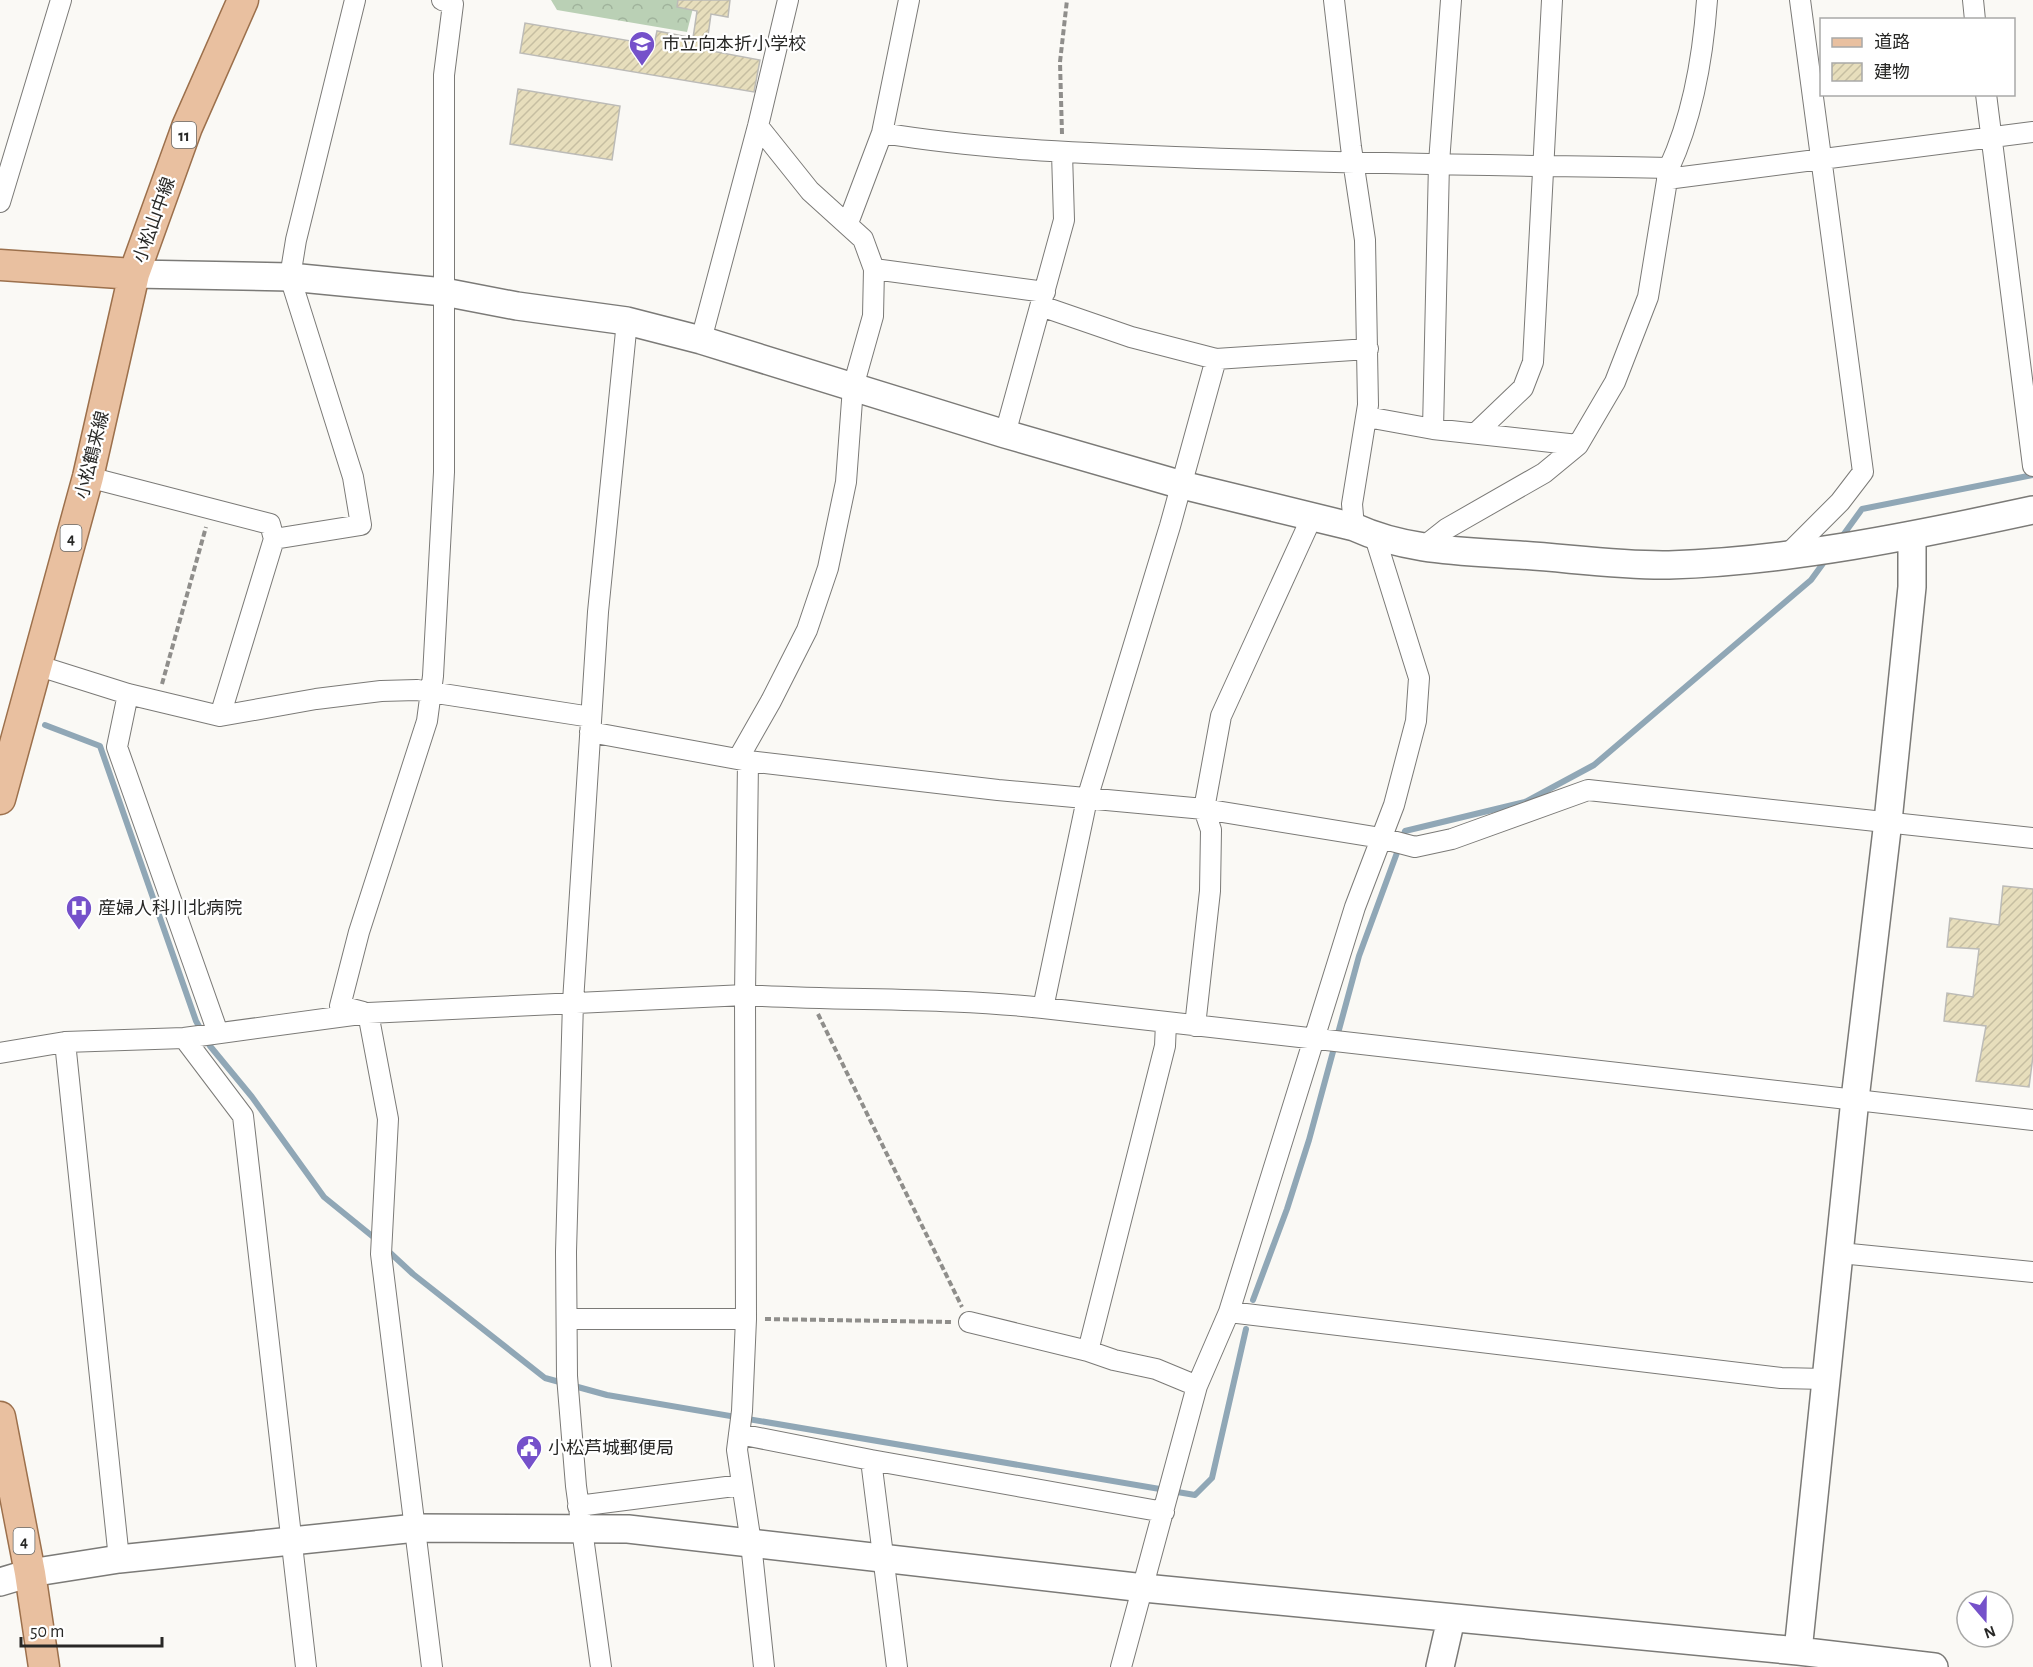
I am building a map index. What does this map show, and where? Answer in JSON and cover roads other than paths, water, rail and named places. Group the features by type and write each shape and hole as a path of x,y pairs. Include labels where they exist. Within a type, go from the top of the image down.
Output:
{"main road":[{"name":"小松山中線","path":"135,274 187,127 243,0"},
{"path":"0,265 135,274"},
{"name":"小松鶴来線","path":"0,799 88,477 135,274"},
{"name":"4","path":"0,1417 30,1574 44,1667"}],"street":[{"path":"0,202 61,0"},
{"path":"274,539 361,525 353,477 290,277 296,240 355,0"},
{"path":"368,1013 340,1006 359,932 427,721 431,693 444,472 444,75 453,4 442,0"},
{"path":"701,340 758,126 788,0"},
{"path":"848,223 882,133 909,0"},
{"path":"1121,1667 1197,1386 1229,1312 1320,1039 1355,907 1386,840 1416,721 1419,678 1352,504 1367,417 1365,240 1353,165 1334,0"},
{"path":"1432,429 1439,163 1451,0"},
{"path":"1476,433 1523,388 1533,362 1552,0"},
{"path":"1422,548 1446,529 1544,473 1578,444 1615,382 1648,297 1668,174 1678,150 1703,55 1707,0"},
{"path":"1788,554 1840,502 1863,472 1800,0"},
{"path":"1973,0 1975,18"},
{"path":"1986,96 2033,466"},
{"path":"758,126 810,191 863,239 874,269 873,316 853,387 846,482 828,568 807,630 743,760 746,1319 737,1450 751,1543 764,1667"},
{"path":"882,133 949,144 1062,153 1353,165 1439,163 1543,166 1668,174 2033,132"},
{"path":"1005,434 1064,220 1062,153"},
{"path":"874,269 1043,299 1131,337 1216,360 1368,350"},
{"path":"135,274 290,277 444,292 518,306 627,321 701,340 1005,434 1182,485 1422,548 1667,565 1788,554 1853,545 1912,536 2033,510"},
{"path":"601,1667 579,1517 567,1376 573,1002 598,612 627,321"},
{"path":"1043,1008 1087,799 1182,485 1216,360"},
{"path":"1367,417 1432,429 1578,444"},
{"path":"88,477 270,524 274,539 220,716"},
{"path":"1195,1026 1210,891 1211,830 1204,809 1221,716 1311,519"},
{"path":"1797,1659 1911,587 1912,536"},
{"path":"36,665 128,694 220,716 381,691 431,693 591,725 743,760 1087,799 1204,809 1415,847 1452,839 1588,790 2033,838"},
{"path":"128,694 117,747 216,1033"},
{"path":"0,1053 65,1042 189,1037 368,1013 573,1002 745,995 976,1001 2033,1120"},
{"path":"368,1013 388,1119 381,1254 432,1667"},
{"path":"1088,1351 1166,1046 1166,1023"},
{"path":"189,1037 243,1116 306,1667"},
{"path":"65,1042 119,1559"},
{"path":"1840,1253 2033,1272"},
{"path":"1229,1312 1781,1378 1825,1379"},
{"path":"567,1319 746,1319"},
{"path":"969,1322 1156,1369 1197,1386"},
{"path":"740,1424 871,1460 1165,1508"},
{"path":"871,1460 897,1667"},
{"path":"0,1582 30,1574 119,1559 416,1528 579,1517 742,1485"},
{"path":"579,1517 628,1529 1144,1588 1451,1619 1797,1659 1934,1667"},
{"path":"1440,1667 1451,1619"}],"waterway":[{"path":"1841,538 1862,509 2033,475"},
{"path":"1253,1300 1287,1209 1309,1140 1359,956 1405,831 1525,802 1594,765 1811,580 1827,558"},
{"path":"45,725 100,746 196,1021 210,1046 252,1097 324,1197 377,1240"},
{"path":"386,1249 413,1274 545,1378 607,1395 1195,1495 1212,1478 1246,1329"}],"place":[{"name":"市立向本折小学校","path":"642,67"},
{"name":"産婦人科川北病院","path":"79,931"},
{"name":"小松芦城郵便局","path":"529,1471"}]}
